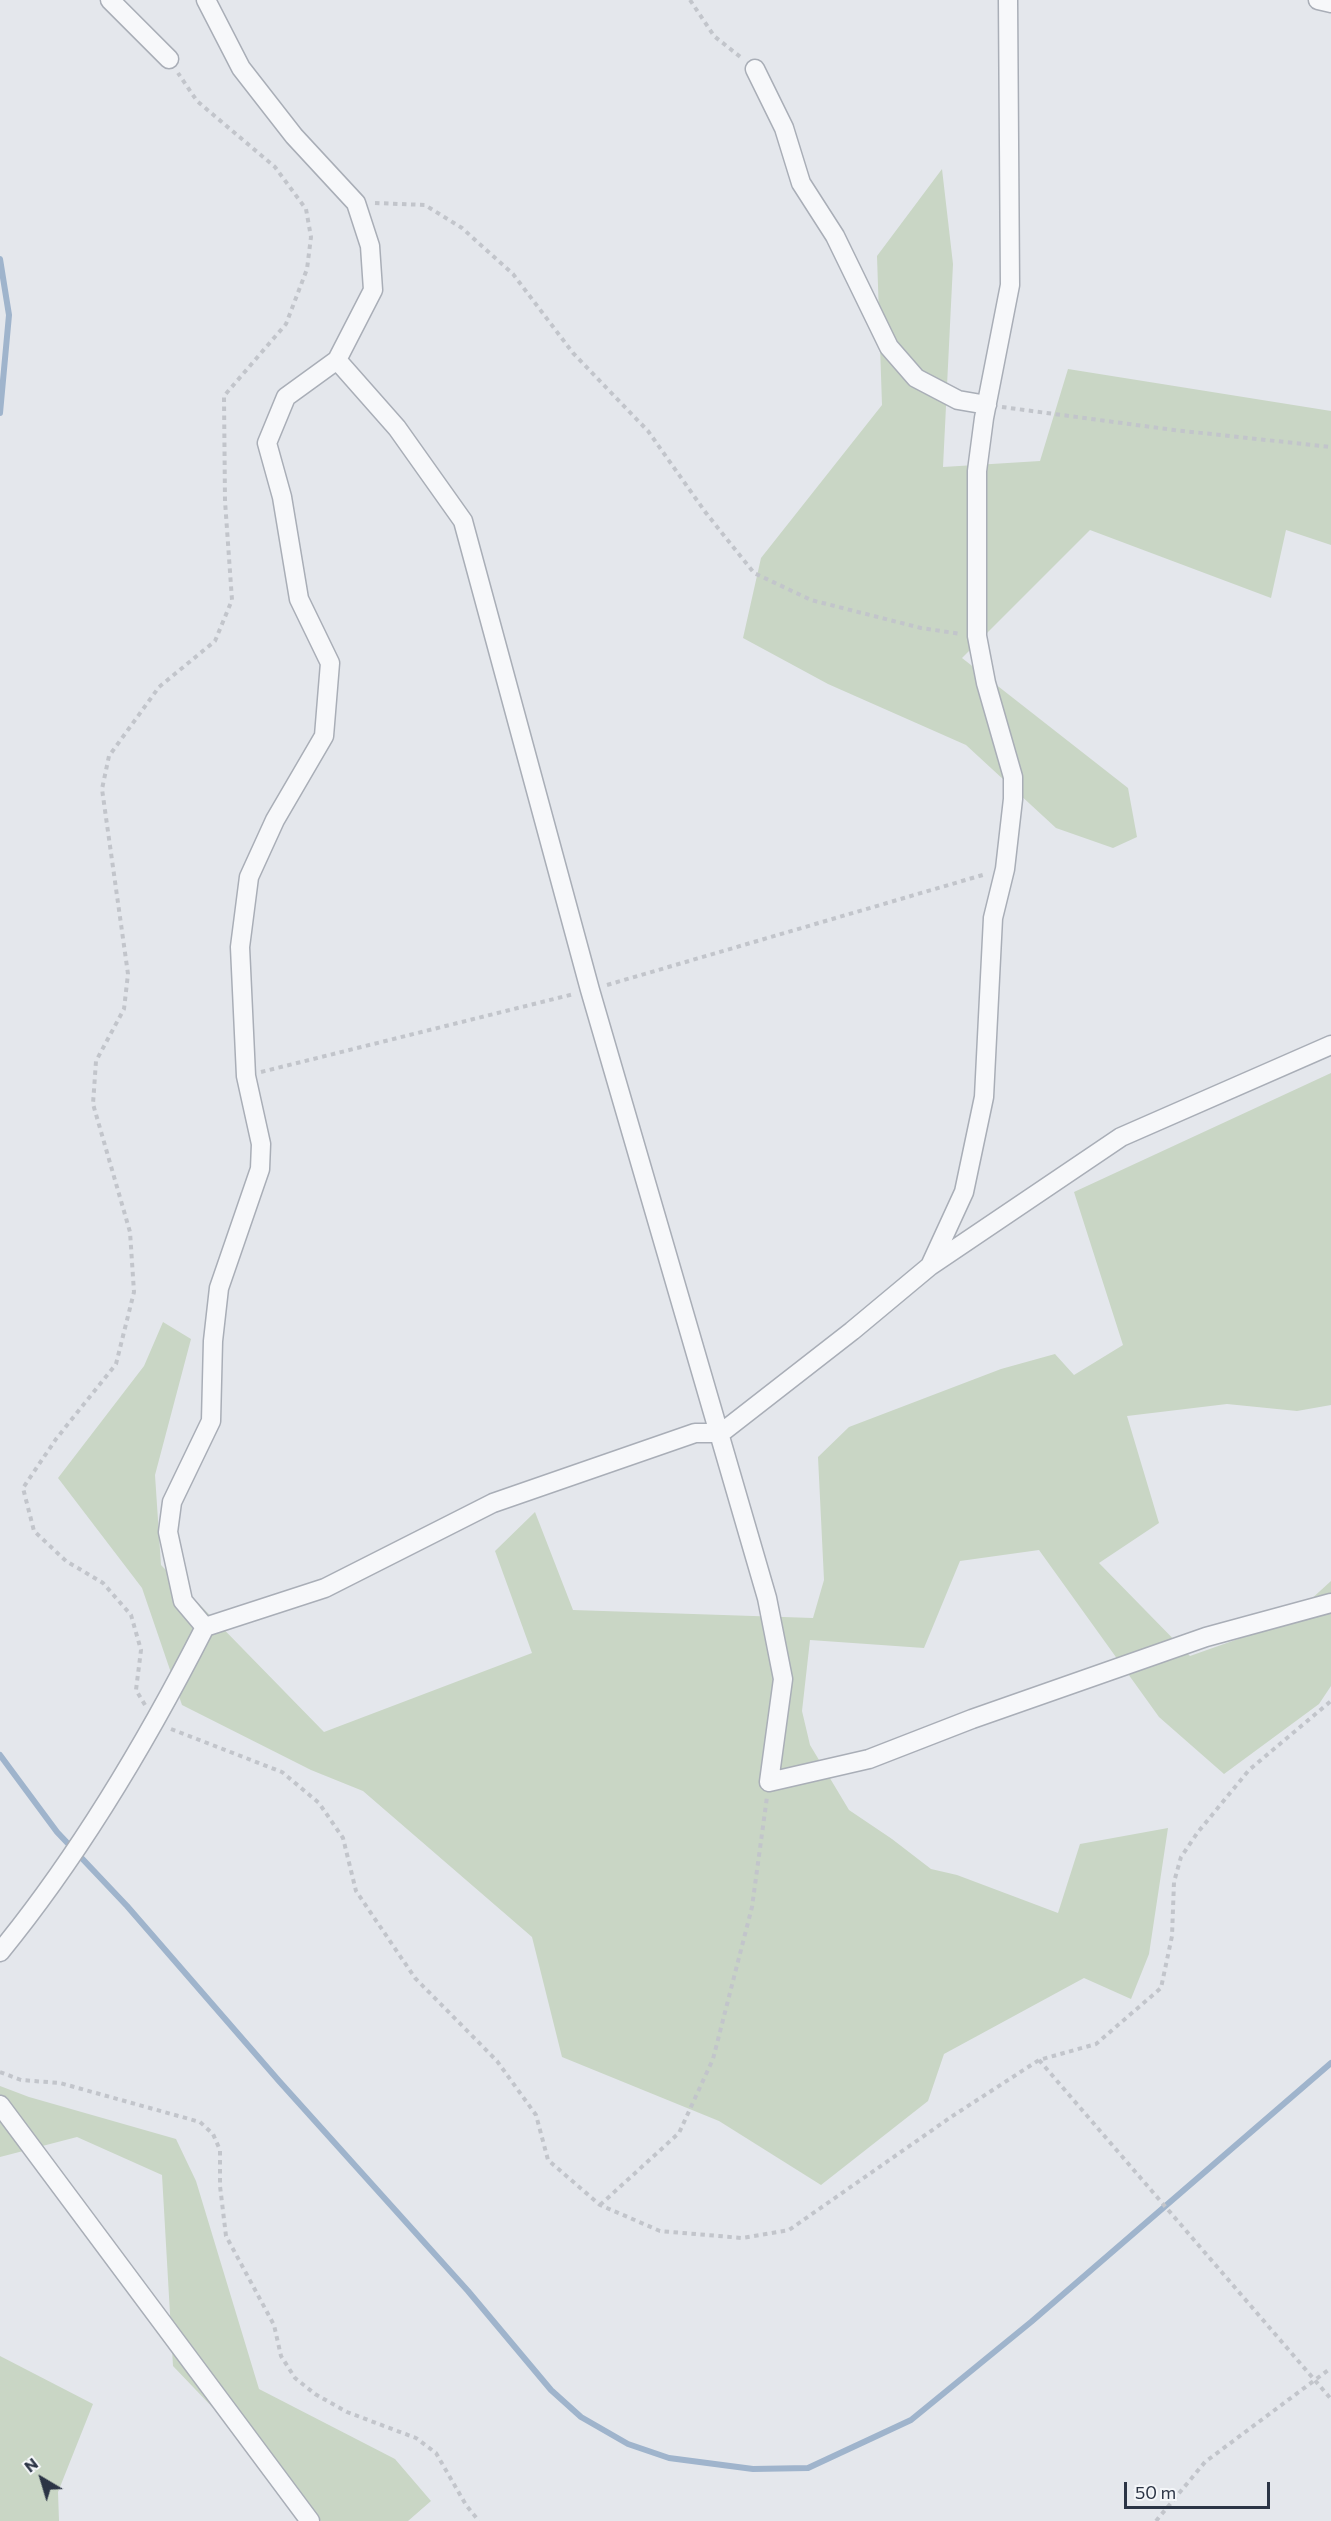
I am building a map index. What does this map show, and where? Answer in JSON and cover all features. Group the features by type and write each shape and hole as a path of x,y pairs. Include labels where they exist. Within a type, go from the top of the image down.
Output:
{"street":[{"path":"110,0 170,59"},
{"path":"205,1627 183,1601 168,1532 172,1502 211,1421 213,1341 219,1288 260,1169 261,1144 246,1076 240,947 249,877 275,820 324,736 330,663 299,599 282,497 267,443 286,397 336,360 373,290 370,246 356,203 294,136 241,68 206,0"},
{"path":"930,1266 964,1192 984,1097 993,918 1005,868 1013,799 1013,777 986,683 977,636 977,471 1010,285 1008,0"},
{"path":"1318,0 1331,3"},
{"path":"755,69 784,128 801,183 835,236 889,347 916,378 958,400 987,405"},
{"path":"336,360 396,428 463,521 590,990 721,1433 767,1598 783,1679 769,1782 869,1759 972,1719 1206,1637 1331,1603"},
{"path":"0,1953 40,1904 156,1723 205,1627 325,1588 494,1503 694,1433 721,1433 852,1331 930,1266 1121,1137 1331,1044"},
{"path":"0,2105 310,2521"}],"path":[{"path":"690,0 714,36 755,69"},
{"path":"170,59 197,101 275,167 306,209 311,237 307,269 286,324 224,396 225,501 232,600 215,641 159,687 109,756 102,789 128,974 124,1009 96,1060 93,1104 130,1232 134,1292 116,1364 56,1438 23,1488 34,1531 66,1561 103,1583 131,1615 141,1650 136,1690 156,1723 282,1772 319,1803 344,1838 356,1891 415,1978 497,2061 536,2115 548,2160 600,2205 660,2231 742,2238 789,2230 951,2117 1039,2060 1096,2044 1161,1988 1172,1936 1173,1882 1181,1857 1198,1832 1249,1770 1331,1701"},
{"path":"356,203 425,205 462,228 513,274 573,353 648,431 706,513 754,573 811,600 921,628 977,636"},
{"path":"987,405 1174,430 1331,447"},
{"path":"246,1076 590,990 1005,868"},
{"path":"600,2205 679,2133 713,2059 753,1907 769,1782"},
{"path":"1039,2060 1316,2379 1331,2400"},
{"path":"0,2072 21,2080 60,2083 200,2122 213,2134 220,2150 220,2186 226,2236 274,2325 281,2356 296,2378 315,2394 347,2412 416,2438 436,2453 466,2505 479,2521"},
{"path":"1156,2521 1205,2462 1331,2368"}],"green space":[{"path":"942,169 953,264 943,467 1040,461 1068,369 1331,411 1331,545 1286,530 1271,598 1090,530 962,658 1128,788 1137,837 1113,848 1056,828 966,745 828,684 743,638 761,558 882,405 877,256"},
{"path":"1331,1073 1331,1405 1297,1411 1227,1404 1127,1416 1159,1523 1099,1563 1190,1656 1286,1622 1331,1581 1331,1686 1319,1704 1224,1774 1159,1717 1039,1550 960,1561 924,1648 810,1640 802,1711 810,1745 849,1810 931,1869 957,1875 1058,1913 1080,1844 1168,1828 1149,1954 1131,1999 1084,1978 944,2054 928,2101 821,2185 719,2121 562,2057 532,1937 363,1791 311,1770 182,1705 142,1588 58,1478 144,1366 163,1322 191,1339 155,1475 161,1565 324,1732 532,1653 495,1551 535,1512 573,1610 813,1618 824,1580 818,1457 849,1427 1001,1369 1055,1354 1074,1375 1123,1345 1074,1192"},
{"path":"0,2086 29,2097 176,2139 196,2181 259,2389 395,2459 431,2501 408,2521 321,2521 173,2366 162,2175 77,2137 0,2157"},
{"path":"0,2356 93,2404 58,2492 59,2521 0,2521"}],"waterway":[{"path":"0,259 9,315 0,413"},
{"path":"0,1755 57,1832 127,1906 279,2081 468,2291 551,2390 581,2417 628,2444 669,2458 753,2469 808,2468 911,2420 1031,2322 1331,2063"}]}
